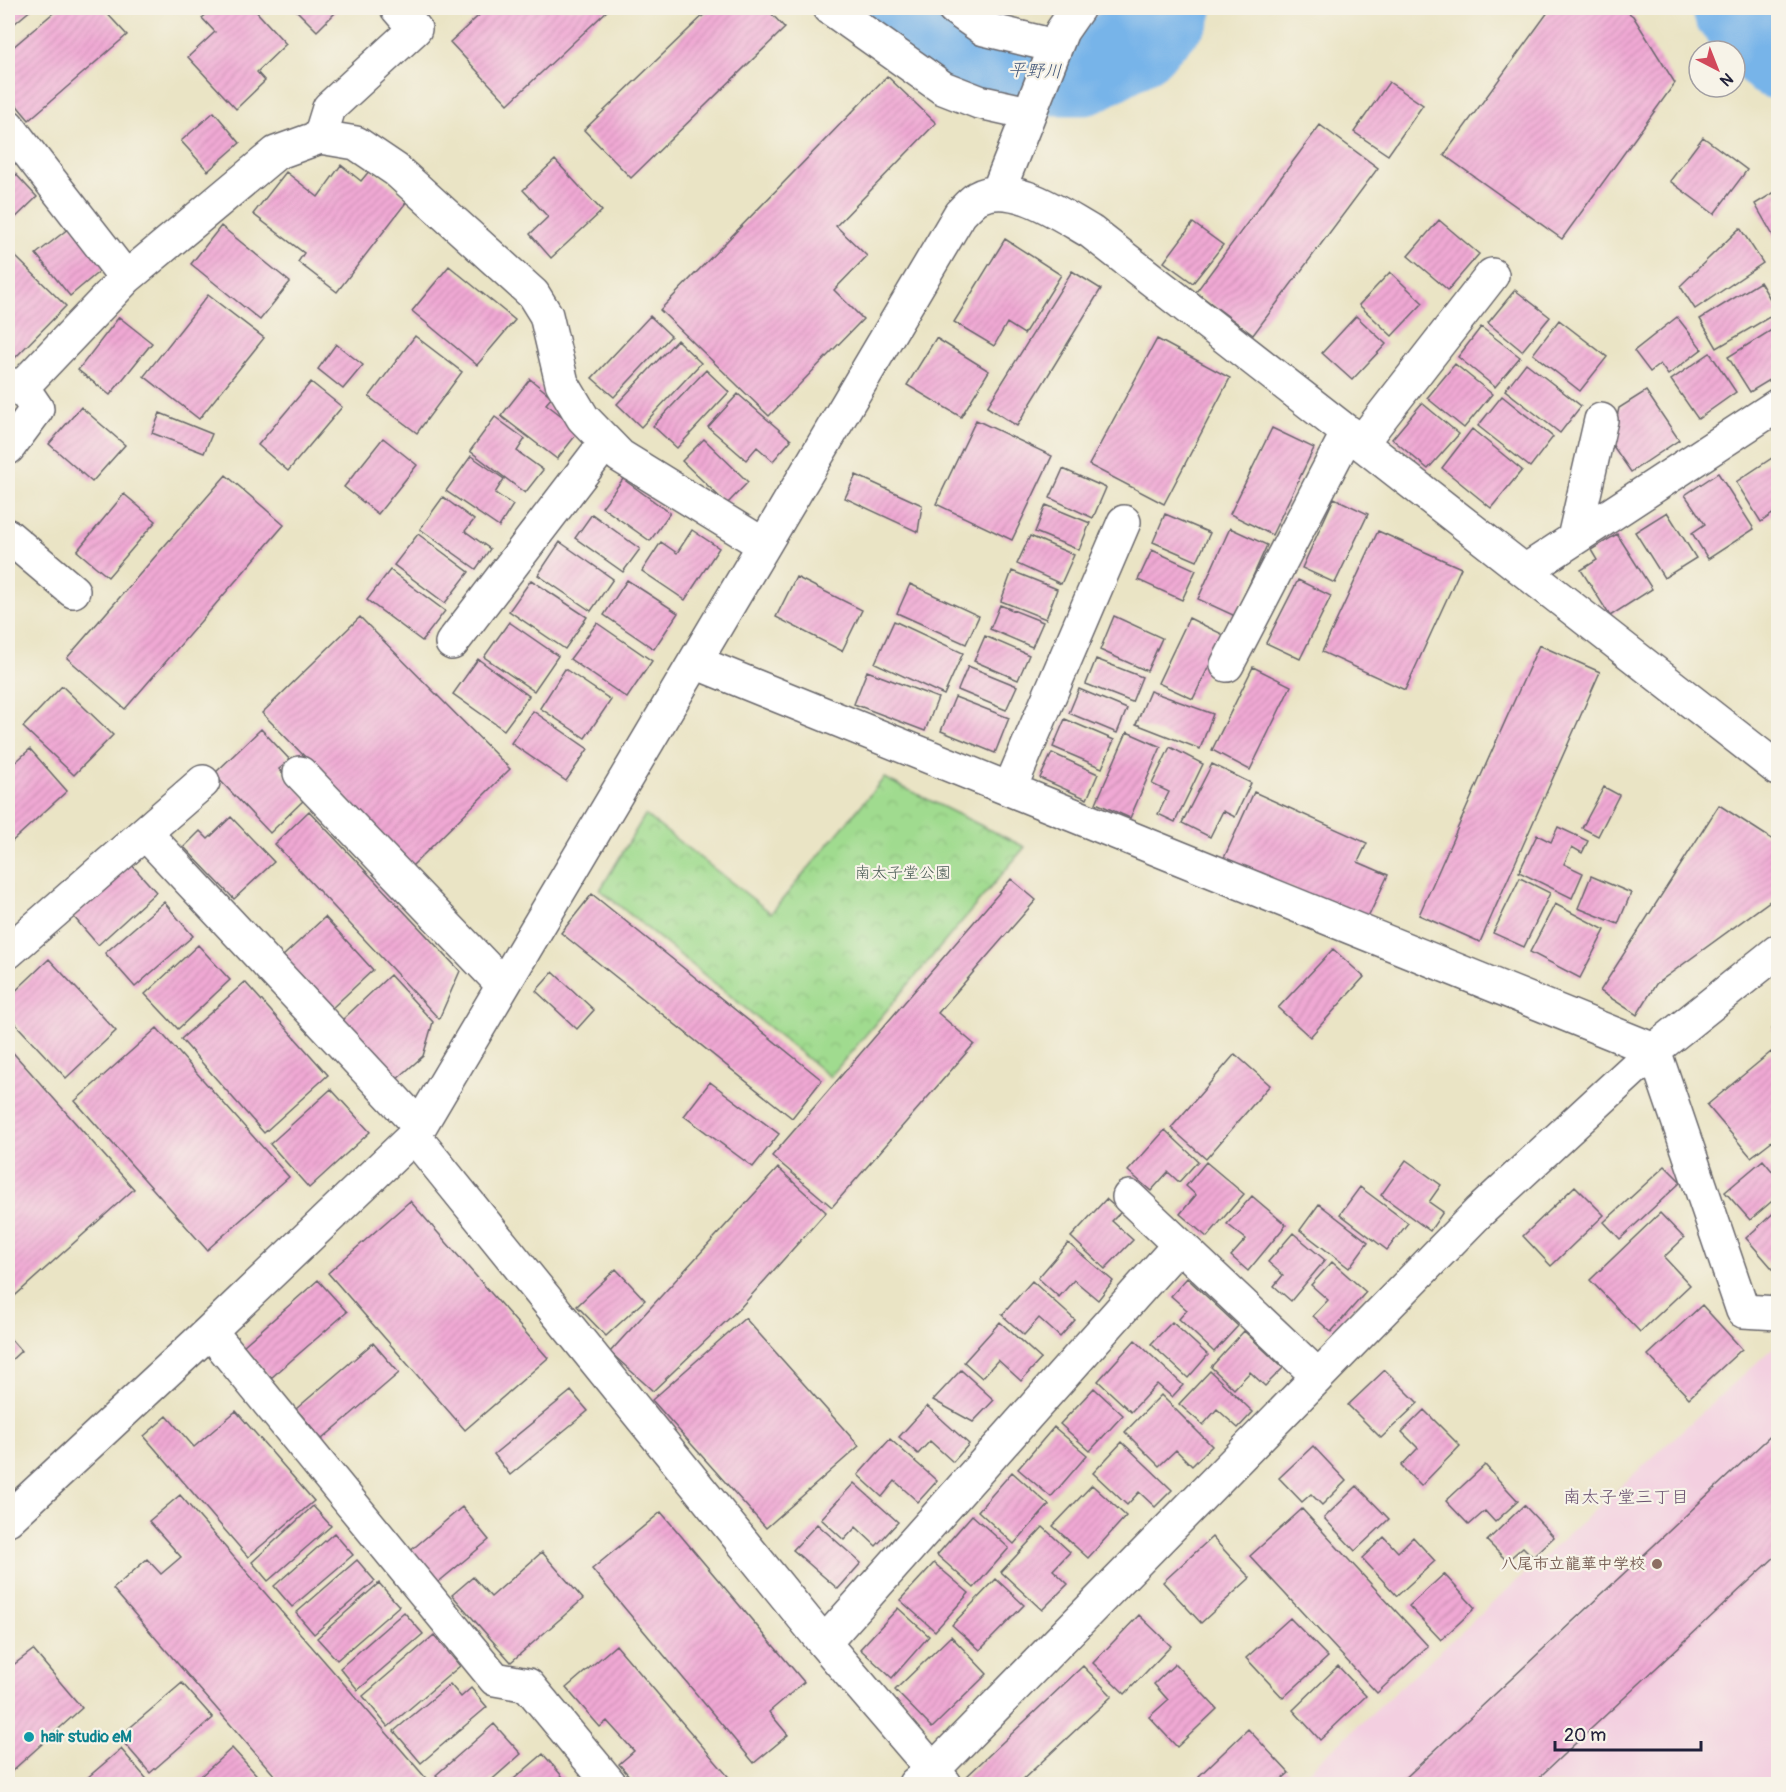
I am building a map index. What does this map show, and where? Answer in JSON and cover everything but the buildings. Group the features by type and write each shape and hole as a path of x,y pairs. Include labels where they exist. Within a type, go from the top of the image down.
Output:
{"street":[{"path":"320,137 329,108 415,29 397,8"},
{"path":"830,8 943,88 979,102 1029,113"},
{"path":"954,8 984,29 1055,46"},
{"path":"998,192 1055,46 1078,8"},
{"path":"8,126 126,278"},
{"path":"8,448 37,409 14,386 126,278 276,153 320,137 356,143 396,170 533,294 546,315 562,383 583,418 620,456 765,545"},
{"path":"8,1519 210,1331 416,1131 960,214 976,198 998,192 1018,195 1043,205 1091,232 1779,769"},
{"path":"1227,665 1354,437 1492,275"},
{"path":"1526,571 1779,405"},
{"path":"1574,538 1601,420"},
{"path":"452,643 606,442"},
{"path":"1010,788 1125,522"},
{"path":"8,536 73,591"},
{"path":"694,662 1654,1050 1743,1311 1779,1314"},
{"path":"300,772 503,985"},
{"path":"8,952 203,783"},
{"path":"145,834 416,1131 931,1780 1318,1376 1479,1212 1654,1050 1779,951"},
{"path":"1129,1197 1318,1376"},
{"path":"824,1644 1179,1245"},
{"path":"210,1331 495,1679 528,1685 609,1785"}],"shaded area":[{"name":"八尾市立龍華中学校","path":"1778,1343 1778,1784 1294,1784"}],"green space":[{"name":"南太子堂公園","path":"884,778 1025,847 830,1077 600,890 645,815 771,913"}],"waterway":[{"name":"平野川","path":"896,8 962,58 1008,72 1083,72 1137,42 1169,8"},
{"name":"平野川","path":"1736,8 1778,56"}],"place":[{"name":"八尾市立龍華中学校","path":"1657,1564"},
{"name":"hair studio eM","path":"29,1737"}],"district":[{"name":"南太子堂三丁目","path":"1626,1497"}]}
